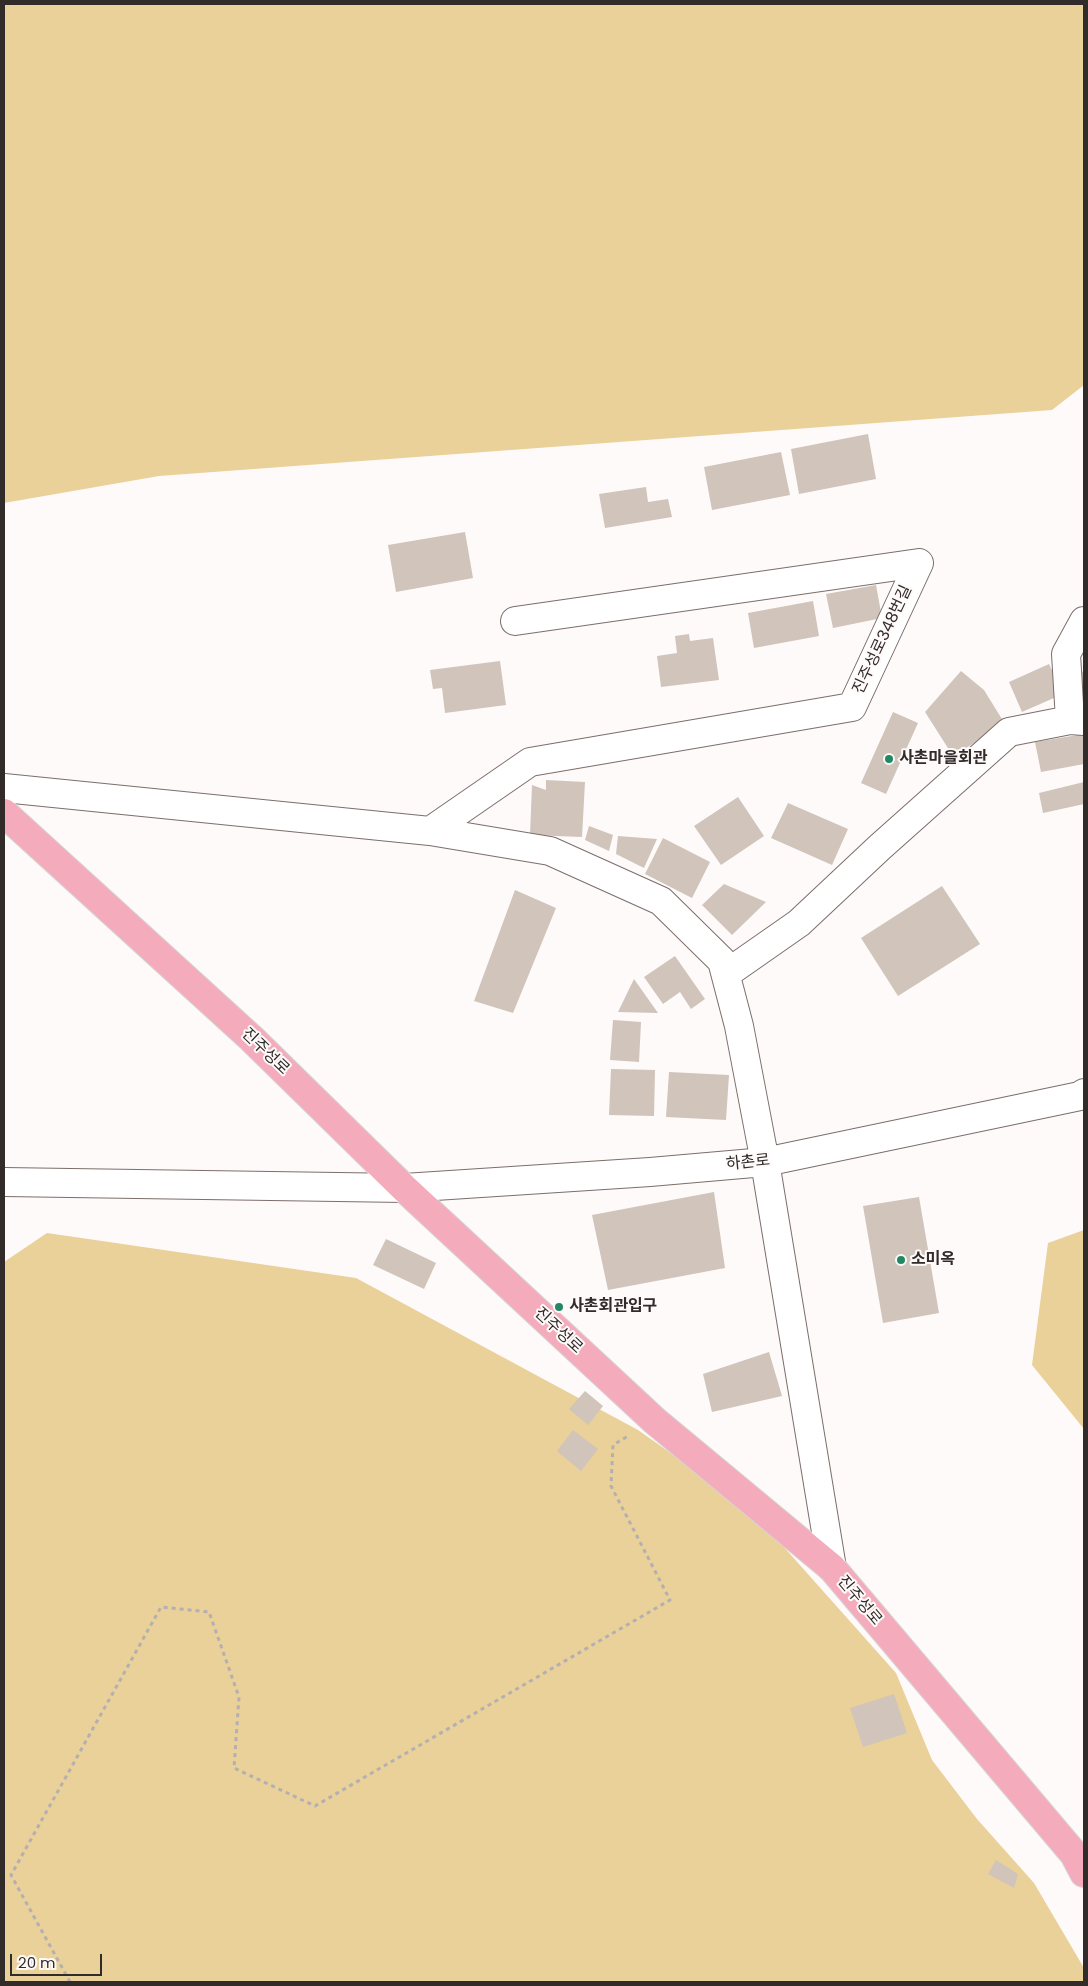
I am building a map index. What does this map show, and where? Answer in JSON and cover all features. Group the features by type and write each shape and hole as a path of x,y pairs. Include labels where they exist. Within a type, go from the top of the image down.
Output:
{"main road":[{"name":"진주성로","path":"4,814 252,1039 404,1188 655,1421 832,1568 1074,1854 1084,1873"}],"street":[{"name":"진주성로348번길","path":"430,831 530,762 852,707 919,563 516,621"},
{"path":"726,974 799,924 880,847 1009,732 1077,721 1066,654 1084,621"},
{"path":"4,788 430,831 550,851 660,901 722,962 726,974 739,1026 765,1162 832,1568"},
{"name":"하촌로","path":"4,1182 404,1188 650,1172 765,1162 1080,1096 1084,1093"}],"path":[{"path":"70,1982 11,1875 161,1607 209,1612 240,1697 234,1768 315,1806 670,1600 611,1486 612,1445 655,1421"}],"shaded area":[{"path":"4,4 1084,4 1084,385 1052,410 159,476 4,503"},
{"path":"1084,1230 1084,1429 1032,1365 1048,1243"},
{"path":"47,1233 356,1278 638,1430 750,1509 896,1673 932,1760 977,1819 1034,1883 1084,1968 1084,1982 4,1982 4,1262"}],"building":[{"path":"868,434 876,479 799,494 791,449"},
{"path":"781,452 790,495 712,510 704,467"},
{"path":"646,487 648,502 668,499 672,517 605,528 599,494"},
{"path":"465,532 473,578 396,592 388,545"},
{"path":"876,585 882,618 833,628 826,594"},
{"path":"813,601 819,636 754,648 748,613"},
{"path":"689,634 690,641 713,638 719,680 661,687 657,656 677,653 675,636"},
{"path":"500,661 506,705 445,713 442,688 433,689 430,670"},
{"path":"1049,664 1063,694 1022,712 1009,682"},
{"path":"961,671 984,690 1005,724 953,756 925,712"},
{"path":"1084,671 1084,690 1077,674"},
{"path":"893,712 918,723 886,794 861,783"},
{"path":"1084,734 1084,764 1041,772 1035,742"},
{"path":"546,780 585,782 582,837 530,835 532,785 546,790"},
{"path":"1084,782 1084,804 1043,813 1039,793"},
{"path":"738,797 764,836 721,865 694,826"},
{"path":"788,803 848,829 832,865 771,838"},
{"path":"589,826 613,835 609,851 585,840"},
{"path":"618,836 657,839 644,868 616,854"},
{"path":"663,838 710,862 692,898 645,874"},
{"path":"724,884 766,902 732,935 702,905"},
{"path":"942,886 980,944 898,996 861,938"},
{"path":"515,890 556,908 513,1013 474,1001"},
{"path":"675,956 705,999 691,1009 680,992 663,1004 644,977"},
{"path":"634,979 658,1013 618,1012"},
{"path":"613,1020 641,1022 639,1062 610,1060"},
{"path":"611,1069 655,1070 654,1116 609,1115"},
{"path":"669,1072 729,1075 726,1120 666,1117"},
{"path":"714,1192 725,1268 608,1290 592,1215"},
{"name":"소미옥","path":"919,1197 939,1313 883,1323 863,1206"},
{"path":"386,1239 436,1263 424,1289 373,1265"},
{"path":"769,1352 782,1396 712,1412 703,1374"},
{"path":"585,1391 603,1406 588,1425 569,1409"},
{"path":"573,1430 598,1449 581,1471 557,1451"},
{"path":"894,1694 907,1733 863,1747 850,1708"},
{"path":"996,1860 1018,1874 1014,1888 988,1874"}],"place":[{"name":"사촌마을회관","path":"889,759"},
{"name":"소미옥","path":"901,1260"},
{"name":"사촌회관입구","path":"559,1307"}]}
